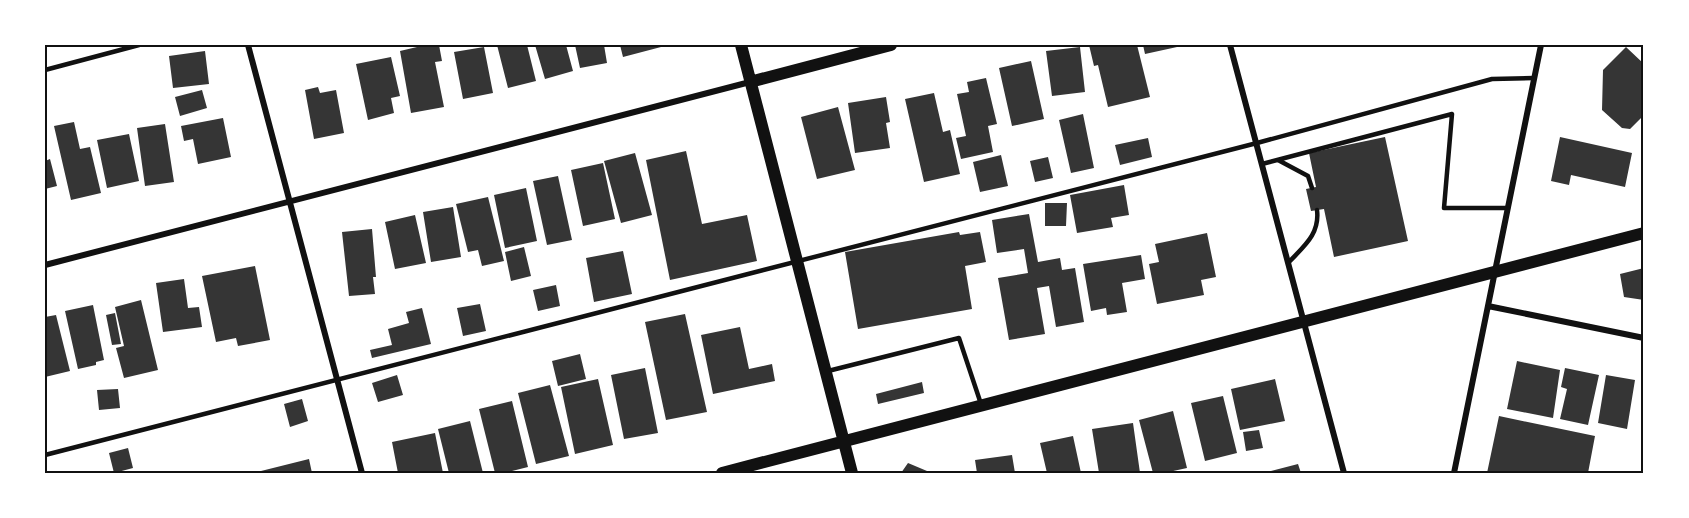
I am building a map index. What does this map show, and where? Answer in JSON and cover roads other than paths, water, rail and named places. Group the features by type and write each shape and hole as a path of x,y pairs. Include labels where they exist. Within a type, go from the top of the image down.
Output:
{"main road":[{"path":"741,45 852,473"},
{"path":"750,82 891,45"},
{"path":"722,473 1644,233"}],"street":[{"path":"248,45 362,473"},
{"path":"1230,45 1344,473"},
{"path":"1454,473 1541,45"},
{"path":"45,265 750,82"},
{"path":"1488,306 1644,338"}],"lane":[{"path":"45,70 139,45"},
{"path":"45,455 1257,143 1492,79 1534,78"},
{"path":"1262,164 1452,114 1443,208 1508,208"},
{"path":"1278,160 1308,176 1312,188"},
{"path":"1288,262 1309,241 1317,228 1317,210"},
{"path":"825,372 959,338 982,405"}]}
